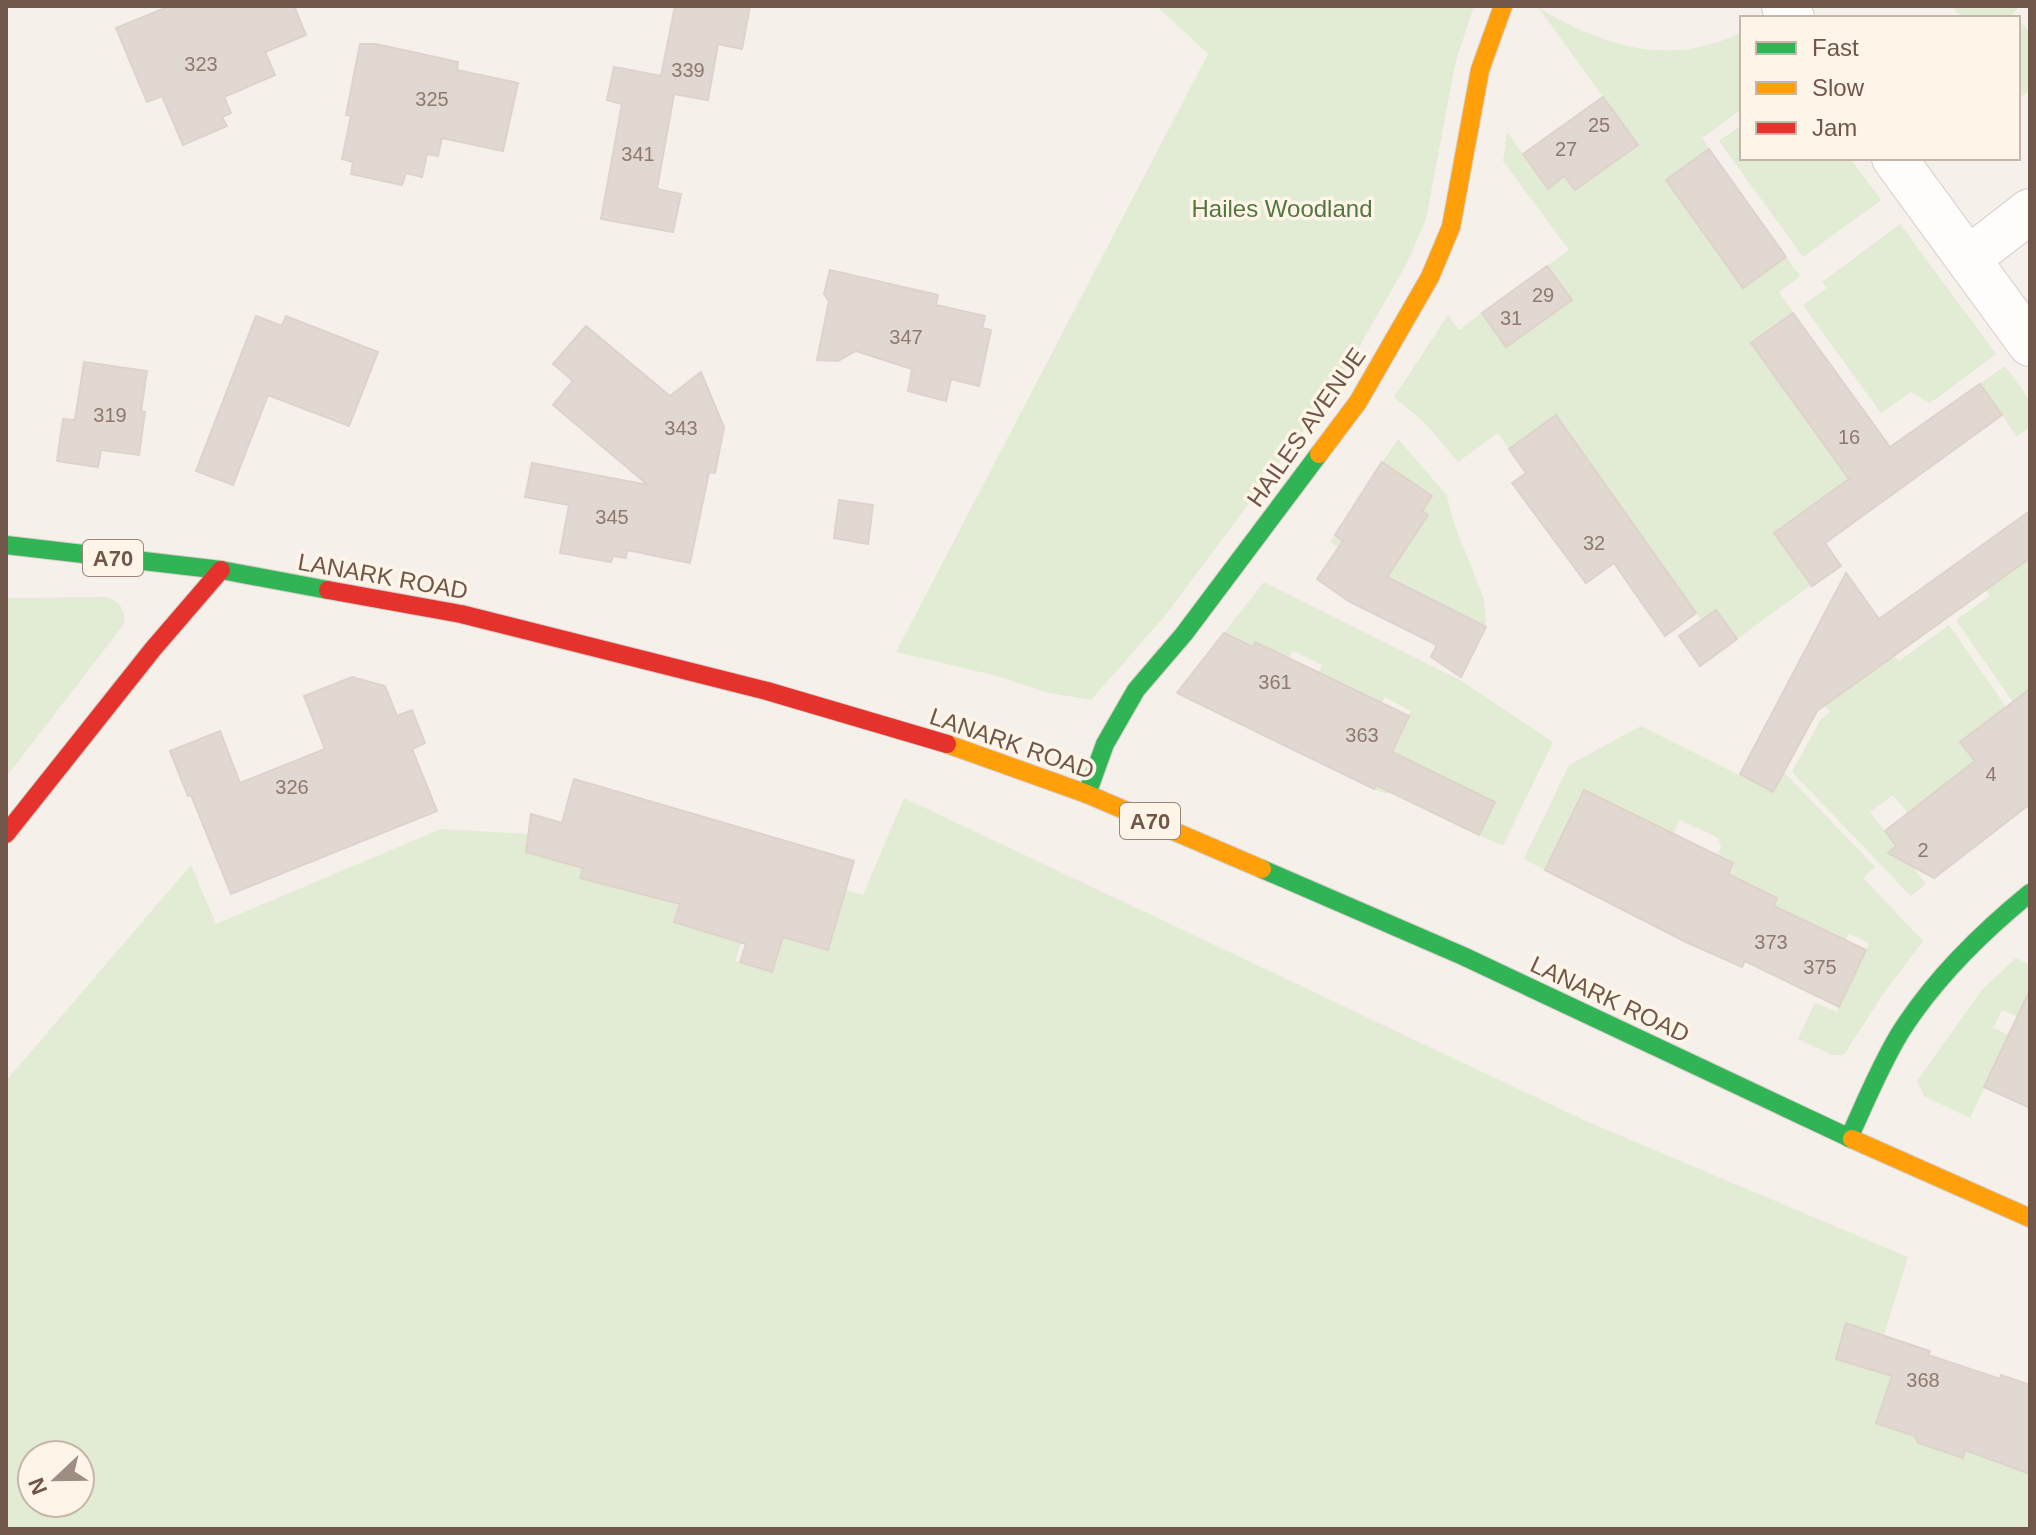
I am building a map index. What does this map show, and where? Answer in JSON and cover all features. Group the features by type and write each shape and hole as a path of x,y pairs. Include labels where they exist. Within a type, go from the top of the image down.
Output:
{"main road":[{"name":"HAILES AVENUE","path":"1087,794 1105,744 1136,690 1212,598 1358,402 1430,277 1451,227 1480,70 1503,6"},
{"name":"LANARK ROAD","path":"6,545 221,570 461,614 752,687 953,746 1087,794 1463,956 1849,1138 2030,1218"},
{"path":"6,834 153,649 221,570"},
{"path":"1849,1138 1889,1052 1916,1013 1945,975 1978,940 2030,893"}],"street":[{"path":"1895,160 2030,344"},
{"path":"1968,259 2030,211"}],"green space":[{"name":"Hailes Woodland","path":"1157,6 1474,6 1455,64 1426,219 1406,265 1336,387 1164,617 1091,700 1045,692 997,676 896,652 1208,54"},
{"path":"1952,6 2020,6 2012,14 2014,16 1960,16"},
{"path":"1538,7 1587,33 1637,48 1689,49 1740,33 1740,110 1702,138 1709,149 1666,180 1744,287 1786,257 1800,276 1779,292 1793,312 1751,343 1828,451 1891,449 1774,533 1811,585 1737,639 1716,610 1701,620 1557,415 1509,449 1498,433 1458,462 1424,422 1394,397 1448,315 1459,330 1482,313 1507,347 1572,300 1547,266 1569,250 1503,161 1507,132 1547,188 1564,176 1575,190 1601,171 1591,157 1627,130"},
{"path":"2020,22 2030,32 2030,91 2020,97"},
{"path":"1740,126 1740,160 1851,160 1881,200 1803,257 1719,141"},
{"path":"1900,224 1996,354 1930,403 1911,392 1881,413 1803,305 1827,288 1822,282"},
{"path":"2005,366 2030,401 2030,427 2017,436 1980,384"},
{"path":"1398,439 1447,496 1453,521 1484,599 1486,627 1369,568 1330,542 1335,535 1385,568 1401,556 1428,516 1422,511 1432,496 1382,463"},
{"path":"2030,558 2030,689 2025,693 2030,700 2030,727 1956,620 1990,596 1986,590"},
{"path":"1264,582 1460,680 1553,742 1503,846 1479,835 1494,802 1425,768 1387,794 1374,789 1411,711 1385,697 1382,703 1347,687 1312,759 1298,752 1319,707 1306,699 1322,665 1293,651 1289,658 1255,642 1253,647 1224,633"},
{"path":"107,597 121,608 124,624 6,777 6,598"},
{"path":"1949,625 2028,739 1961,742 1975,761 1908,813 1893,795 1870,812 1926,884 1911,896 1792,772 1821,719 1830,712 1825,706 1894,656 1899,661"},
{"path":"1641,726 1773,792 1784,772 1875,867 1863,878 1923,941 1883,994 1844,1055 1832,1055 1798,1039 1815,1003 1837,1012 1869,943 1849,933 1845,940 1696,941 1733,864 1717,855 1721,847 1718,838 1680,820 1636,912 1606,900 1646,820 1585,790 1545,870 1524,859 1569,765"},
{"path":"904,798 1588,1122 1908,1257 1884,1335 1903,1342 1877,1423 1915,1436 1919,1444 1931,1448 1943,1445 1942,1451 1962,1458 1975,1420 2030,1440 2030,1529 6,1529 6,1081 191,865 216,924 441,829 529,834 587,853 580,878 617,888 625,863 703,825 674,922 741,943 735,961 772,972 783,937 828,950 846,890 863,895"},
{"path":"2016,958 2030,965 2030,1022 2002,1010 1993,1028 2009,1035 1970,1118 1924,1096 1917,1081 1981,991"}],"building":[{"path":"170,6 294,6 306,35 265,52 275,75 224,97 231,113 222,117 227,126 183,145 162,96 147,102 116,28"},
{"path":"675,6 750,6 742,49 718,44 708,100 674,94 657,189 681,194 673,232 601,219 622,104 607,100 614,67 661,76"},
{"path":"360,44 376,44 458,62 457,70 518,83 503,151 442,138 438,156 427,154 422,177 406,173 402,185 351,174 353,162 342,159 351,116 346,115"},
{"path":"1603,97 1638,145 1575,190 1564,176 1548,189 1523,154"},
{"path":"1709,149 1786,257 1743,288 1666,180"},
{"path":"1547,266 1572,300 1506,347 1482,313"},
{"path":"830,270 938,295 936,305 985,316 982,328 991,330 979,386 951,379 946,401 908,391 912,369 856,351 838,361 817,360 829,301 824,294"},
{"path":"1793,313 1890,447 1980,384 2002,415 1825,543 1841,566 1812,586 1774,533 1849,479 1751,343"},
{"path":"256,316 282,326 286,316 378,352 349,426 268,395 233,485 196,471"},
{"path":"586,326 670,396 701,372 724,427 715,473 709,472 690,563 627,550 626,558 613,556 611,562 560,553 569,505 525,497 532,463 648,485 553,405 573,381 553,364"},
{"path":"84,362 147,371 139,455 101,450 98,467 57,461 63,419 75,420"},
{"path":"1556,415 1696,613 1665,636 1614,563 1586,583 1512,483 1526,473 1509,449"},
{"path":"1382,462 1432,496 1422,511 1428,515 1387,577 1486,627 1461,677 1431,657 1437,645 1350,602 1317,579 1343,541 1335,535"},
{"path":"839,500 873,505 868,544 834,538"},
{"path":"2030,511 2030,558 1817,711 1773,792 1740,774 1846,573 1879,619"},
{"path":"1716,610 1737,639 1700,666 1679,636"},
{"path":"1224,633 1253,647 1255,642 1409,716 1392,752 1495,802 1479,835 1376,785 1374,789 1177,693"},
{"path":"352,677 385,686 397,716 412,710 425,743 412,749 437,811 231,894 170,751 220,731 240,783 325,749 304,696"},
{"path":"2030,689 2030,804 1934,878 1888,853 1896,846 1885,831 1975,761 1960,742"},
{"path":"574,779 854,861 828,950 783,937 772,972 740,962 746,944 674,922 680,904 580,878 583,868 526,852 531,814 562,823"},
{"path":"1584,790 1733,863 1728,874 1777,898 1774,906 1866,950 1839,1007 1745,961 1742,967 1686,942 1545,870"},
{"path":"2030,990 2030,1108 1984,1087"},
{"path":"1846,1323 1930,1351 1928,1355 2000,1379 2001,1375 2030,1385 2030,1474 1965,1450 1963,1458 1918,1443 1915,1436 1876,1423 1892,1376 1836,1359"}],"traffic: fast":[{"path":"1087,794 1105,744 1136,690 1184,634 1319,454"},
{"path":"6,545 221,570 328,590"},
{"path":"1262,869 1463,956 1852,1139"},
{"path":"1849,1138 1886,1058 1913,1013 1959,958 2030,893"}],"traffic: slow":[{"path":"1319,454 1358,402 1430,277 1451,227 1480,70 1503,6"},
{"path":"947,744 1087,794 1262,869"},
{"path":"1852,1139 2030,1218"}],"traffic: jam":[{"path":"6,834 153,649 221,570"},
{"path":"328,590 461,614 767,691 947,744"}]}
